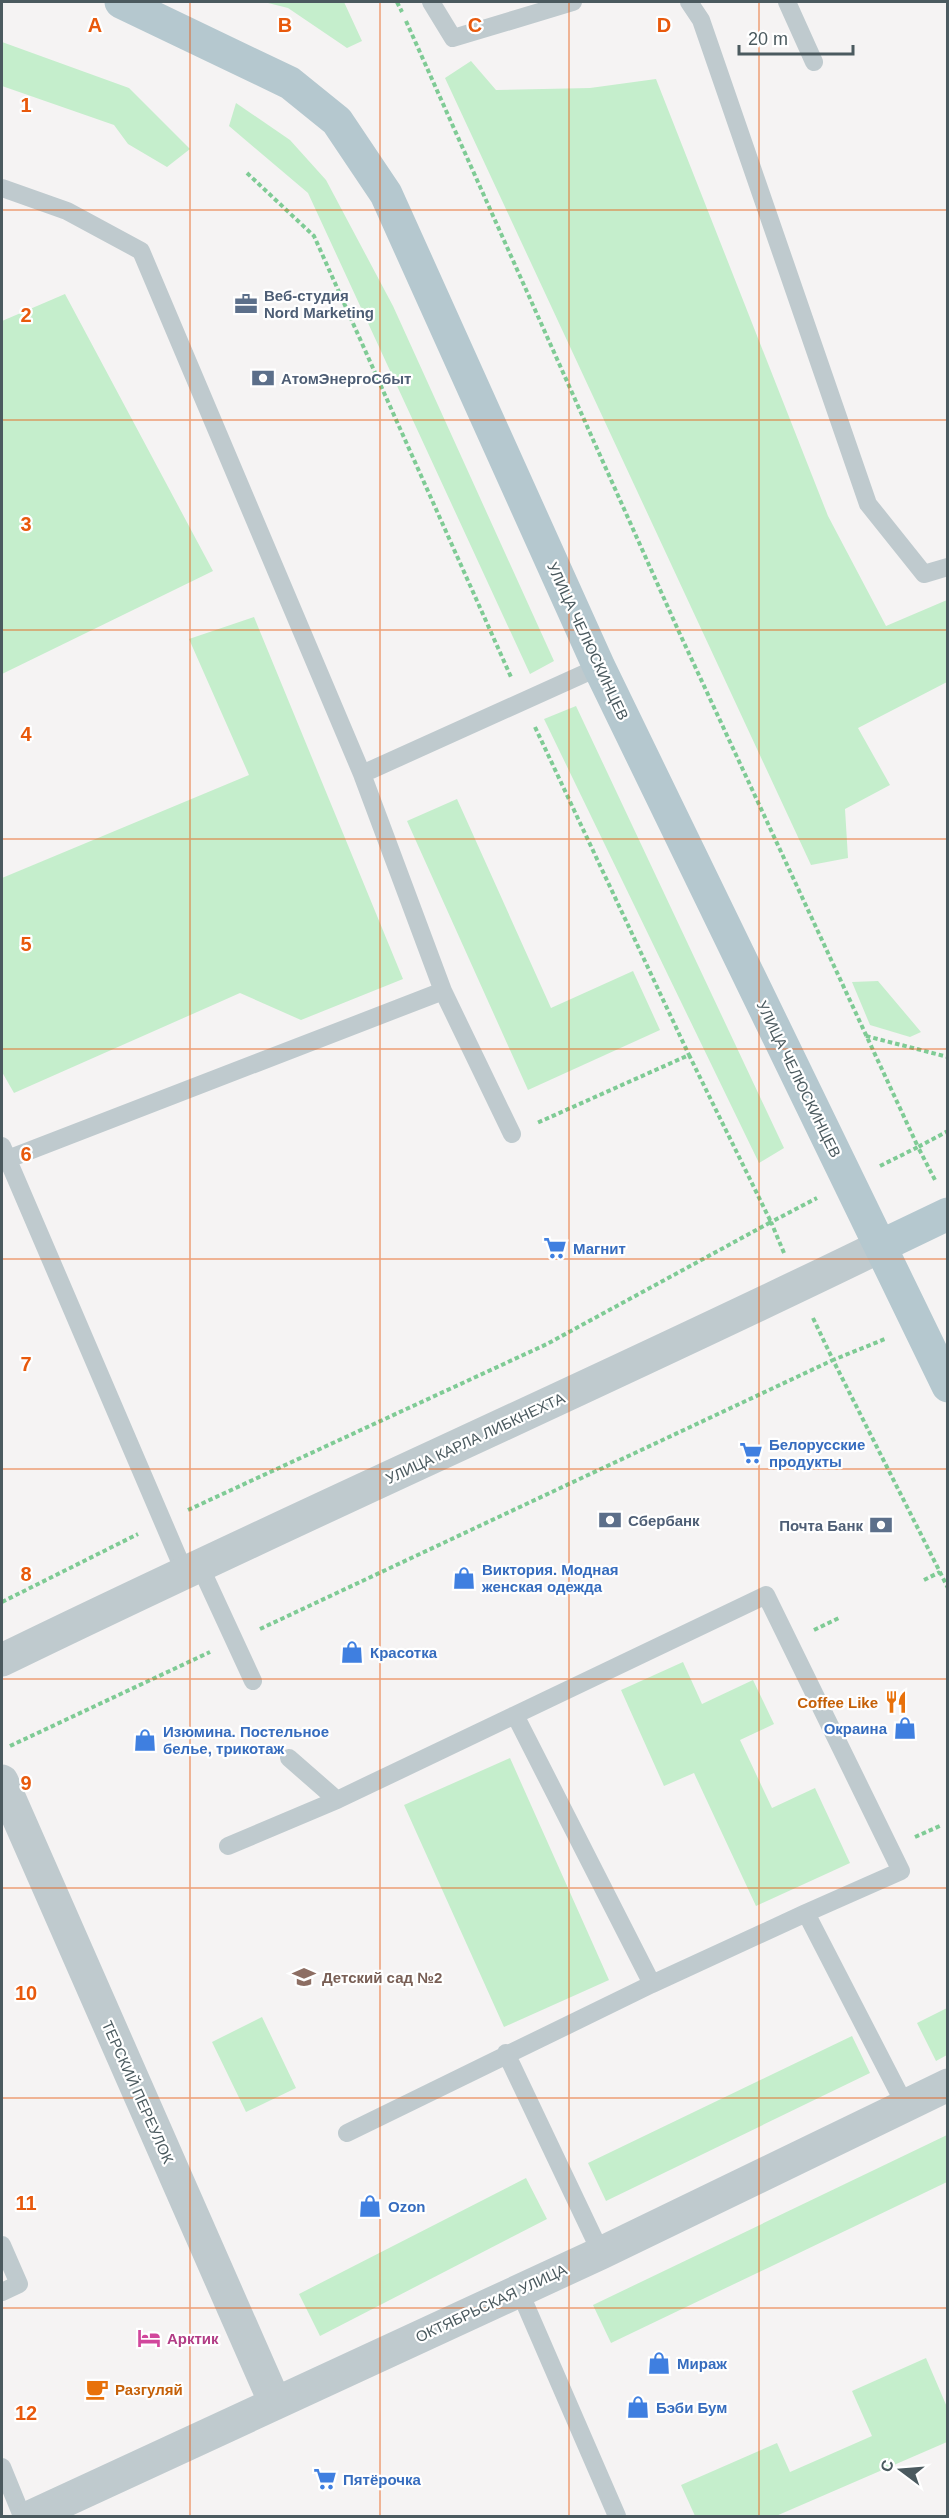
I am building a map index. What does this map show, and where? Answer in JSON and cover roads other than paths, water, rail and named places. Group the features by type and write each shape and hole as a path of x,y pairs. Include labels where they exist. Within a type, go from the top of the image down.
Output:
{"main road":[{"name":"УЛИЦА ЧЕЛЮСКИНЦЕВ","path":"129,4 290,83 337,121 386,194 599,667 948,1386"},
{"name":"УЛИЦА КАРЛА ЛИБКНЕХТА","path":"881,1246 943,1200"}],"street":[{"name":"УЛИЦА КАРЛА ЛИБКНЕХТА","path":"2,1660 191,1568 558,1400 881,1246"},
{"name":"ТЕРСКИЙ ПЕРЕУЛОК","path":"2,1781 275,2403"},
{"name":"ОКТЯБРЬСКАЯ УЛИЦА","path":"32,2517 601,2253 948,2085"}],"lane":[{"path":"431,2 453,38 573,2"},
{"path":"689,2 701,20 868,504 924,574 948,567"},
{"path":"787,2 814,62"},
{"path":"2,188 67,211 141,251 362,774 442,991 512,1134"},
{"path":"362,774 599,667"},
{"path":"254,1681 236,1640 163,1521 5,1153 442,991"},
{"path":"228,1846 337,1800 766,1596 901,1871 806,1912 506,2053 347,2133"},
{"path":"515,1715 652,1984"},
{"path":"289,1758 337,1800"},
{"path":"806,1912 905,2105"},
{"path":"506,2053 601,2253"},
{"path":"2,2245 19,2284 2,2292"},
{"path":"519,2290 618,2517"},
{"path":"2,2467 22,2517"}],"place":[{"name":"Веб-студия Nord Marketing","path":"246,304"},
{"name":"АтомЭнергоСбыт","path":"263,378"},
{"name":"Магнит","path":"555,1248"},
{"name":"Белорусские продукты","path":"751,1453"},
{"name":"Сбербанк","path":"610,1520"},
{"name":"Почта Банк","path":"881,1525"},
{"name":"Виктория. Модная женская одежда","path":"464,1578"},
{"name":"Красотка","path":"352,1652"},
{"name":"Coffee Like","path":"896,1702"},
{"name":"Окраина","path":"905,1728"},
{"name":"Изюмина. Постельное белье, трикотаж","path":"145,1740"},
{"name":"Детский сад №2","path":"304,1977"},
{"name":"Ozon","path":"370,2206"},
{"name":"Арктик","path":"149,2338"},
{"name":"Мираж","path":"659,2363"},
{"name":"Разгуляй","path":"97,2389"},
{"name":"Бэби Бум","path":"638,2407"},
{"name":"Пятёрочка","path":"325,2479"}]}
